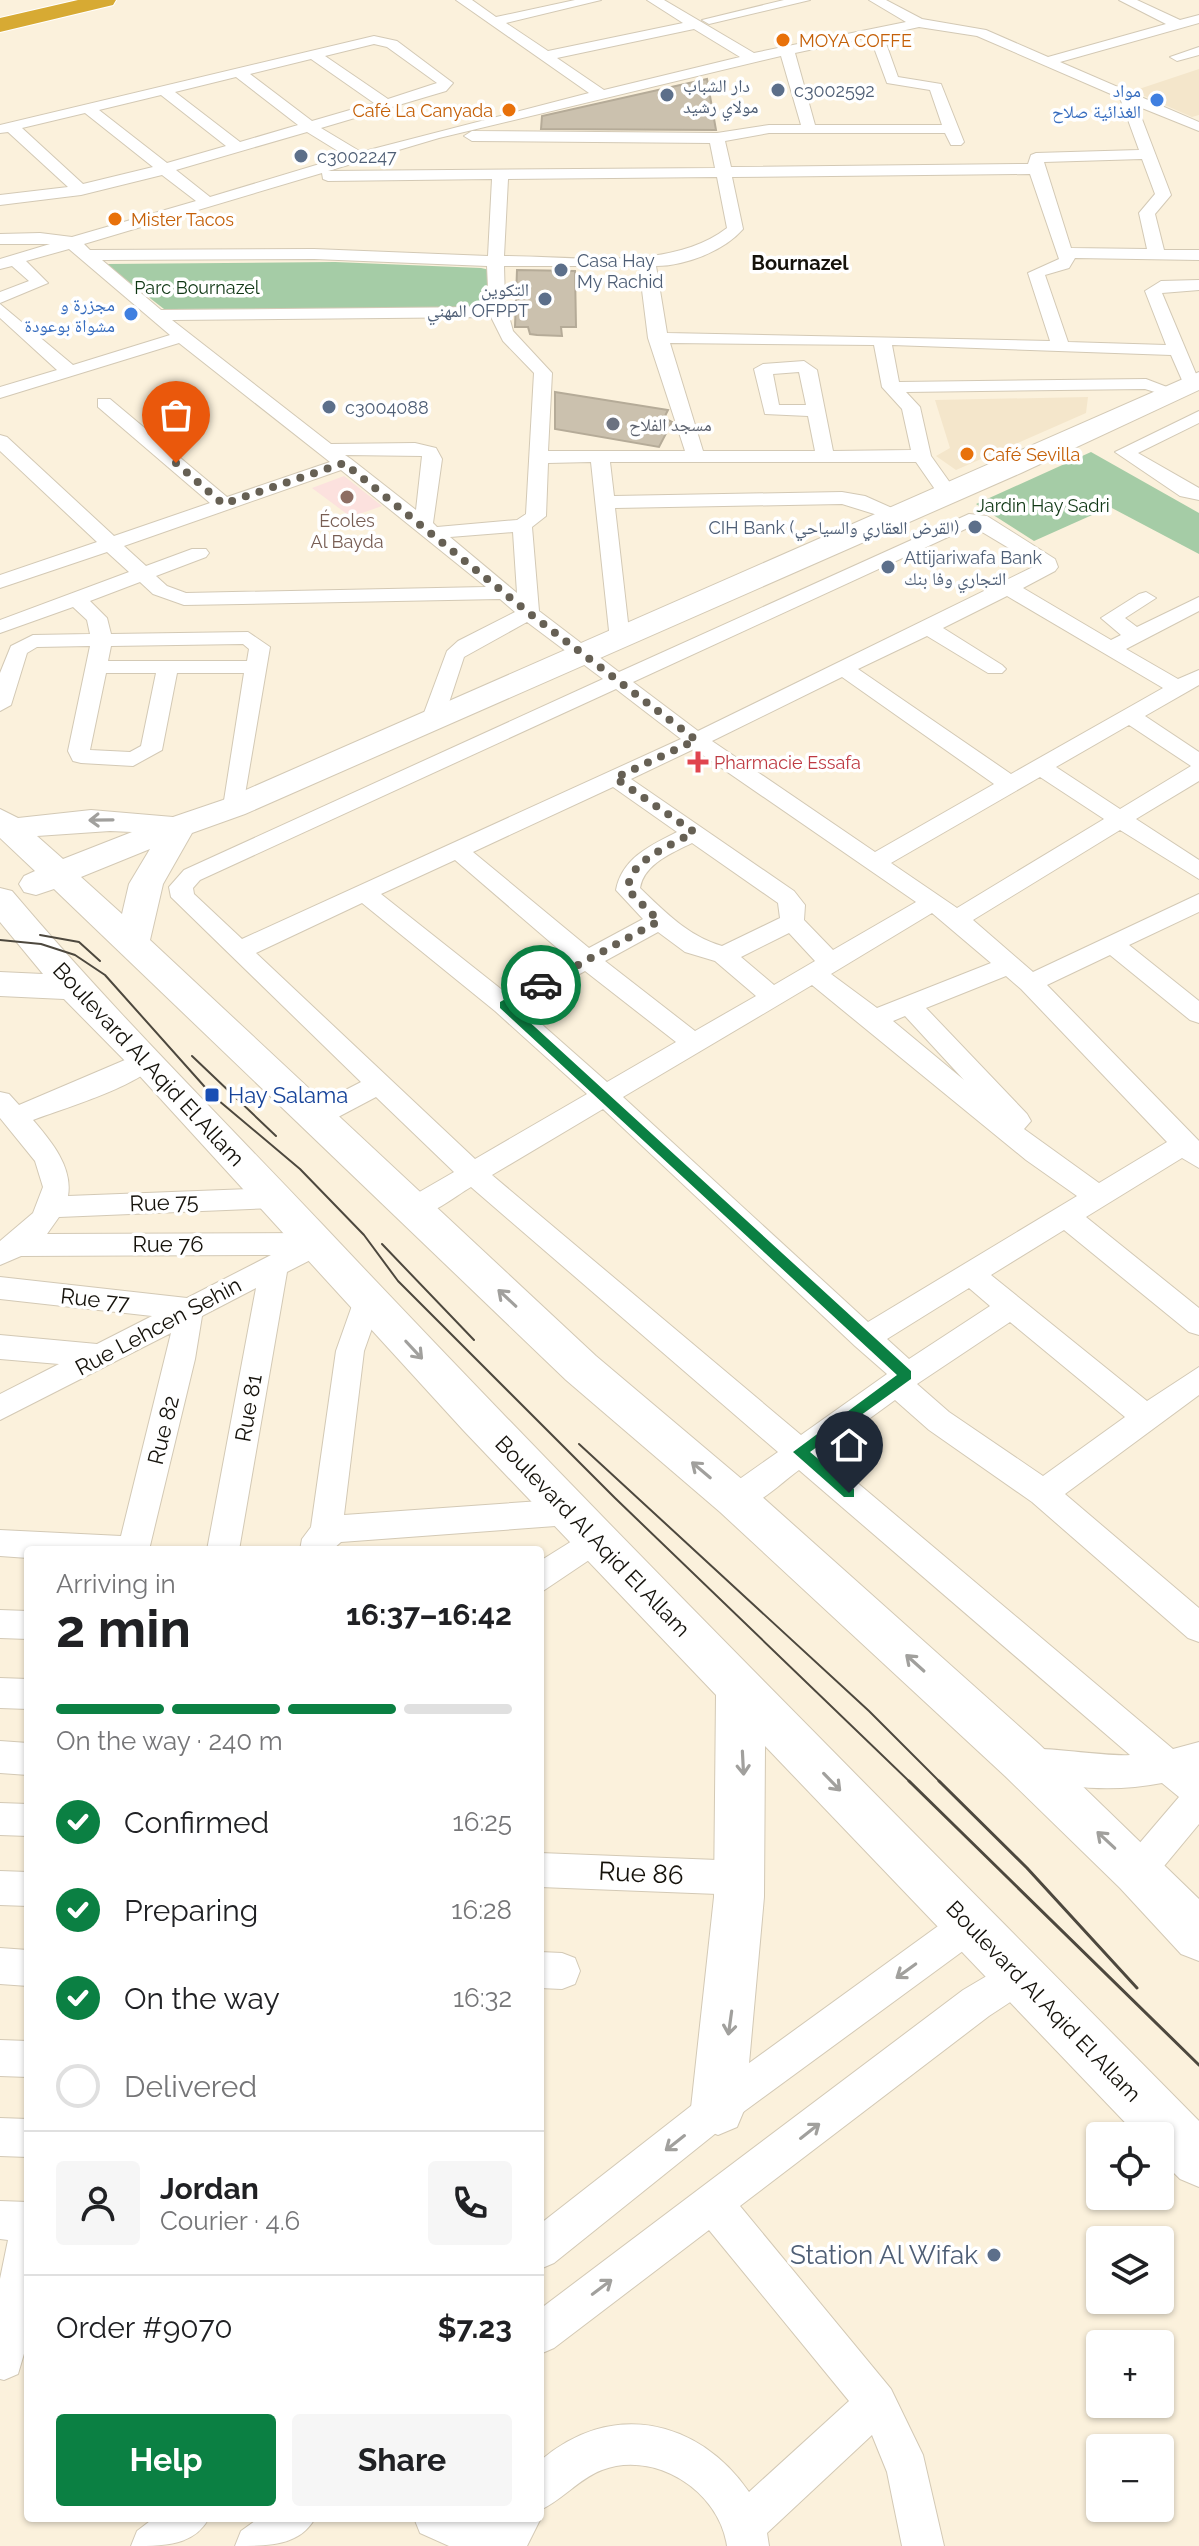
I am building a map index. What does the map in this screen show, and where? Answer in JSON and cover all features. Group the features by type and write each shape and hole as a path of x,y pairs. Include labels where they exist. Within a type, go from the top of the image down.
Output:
{"highway":[{"path":"0,11 51,0"},
{"path":"0,25 105,0"}],"main road":[{"path":"3,908 179,828 620,640 1187,385"},
{"path":"6,825 114,819 179,828"},
{"path":"6,825 581,1368 735,1499 1022,1760 1138,1871 1199,1936"},
{"path":"131,946 146,884 179,828"},
{"name":"Boulevard Al Aqid El Allam","path":"3,908 73,987 146,1060 582,1526 1199,2160"},
{"path":"0,984 73,987"},
{"path":"718,2108 734,1990 743,1878 744,1783 739,1686"}],"street":[{"path":"463,0 602,95"},
{"path":"495,21 594,0"},
{"path":"654,0 694,25 758,57"},
{"path":"677,0 758,57"},
{"path":"709,20 803,0"},
{"path":"876,0 919,23"},
{"path":"1126,0 1179,25"},
{"path":"1048,61 1199,19"},
{"path":"8,262 77,248 208,203 434,135 758,57 919,23 960,27 1195,122"},
{"path":"546,56 694,25"},
{"path":"875,32 892,80 936,87 967,169"},
{"path":"0,200 81,190 441,88 446,83 383,41 311,53 6,128"},
{"path":"787,51 809,128"},
{"path":"1177,57 1199,51"},
{"path":"311,53 384,103"},
{"path":"237,71 328,141 359,157"},
{"path":"164,90 237,147"},
{"path":"1126,95 1163,195 1147,213 1157,255"},
{"path":"88,108 208,203"},
{"path":"6,128 81,190"},
{"path":"434,135 717,138 757,130 950,129"},
{"path":"0,239 40,238 77,248 497,261 682,259 730,237 735,229 717,138"},
{"path":"1061,348 1036,273 1063,264 1065,253 1036,169 1036,158 1040,155 1147,154"},
{"path":"326,167 1036,169"},
{"path":"295,176 500,177 721,170"},
{"path":"427,529 522,525 536,516 543,373 538,362 506,335 496,312 500,177"},
{"path":"77,248 182,337 529,613 696,740 957,919 1030,983 1192,1151 1099,1197 865,1338"},
{"path":"1065,253 1199,255"},
{"path":"647,261 657,338 669,385 696,456"},
{"path":"0,298 40,283 8,262"},
{"path":"891,387 1187,385 1178,350 1153,291 1161,286 1199,285"},
{"path":"0,309 69,371"},
{"path":"157,315 496,312"},
{"path":"0,393 182,337"},
{"path":"657,338 1014,342 1061,348 1178,350"},
{"path":"882,340 891,387 911,407 922,456 948,494"},
{"path":"104,403 223,504"},
{"path":"815,411 825,456"},
{"path":"1199,416 1124,452 1187,492 1199,494"},
{"path":"0,441 139,573 160,590 184,599 504,593"},
{"path":"325,450 415,449 429,452 433,459 427,529"},
{"path":"540,457 922,456"},
{"path":"600,457 620,640"},
{"path":"0,582 344,463"},
{"path":"605,502 842,498 858,500 900,516"},
{"path":"238,951 696,740 1049,565 980,520 969,520 184,880 183,897 238,951 378,1085 472,1173 800,1452 1185,1762 1199,1793"},
{"path":"522,525 529,613"},
{"path":"0,627 199,553"},
{"path":"1008,588 1178,688"},
{"path":"74,597 97,618 102,640 79,751 81,756 133,759 151,750 168,665"},
{"path":"1136,636 1111,618 1146,598"},
{"path":"1112,648 1199,603"},
{"path":"432,721 454,655 465,645 529,613"},
{"path":"1176,615 1199,629"},
{"path":"927,627 995,669"},
{"path":"0,705 18,650 33,641 248,638 260,647 234,807"},
{"path":"98,667 256,667"},
{"path":"843,668 1010,784"},
{"path":"876,861 1199,676"},
{"path":"1128,715 1199,762"},
{"path":"1040,767 1199,871"},
{"path":"957,919 1199,771"},
{"path":"615,778 786,897 793,905 792,922 821,967 874,1019 1035,1153 1099,1197"},
{"path":"694,832 638,865 628,879 628,890 659,921 694,946 724,955 772,996"},
{"path":"458,851 587,960 693,1042"},
{"path":"365,894 504,1005 604,1094 865,1338 939,1421 1043,1493 1199,1628"},
{"path":"412,1209 934,902"},
{"path":"1030,983 1199,902"},
{"path":"504,1005 659,921"},
{"path":"724,955 792,922"},
{"path":"1112,944 1199,1014"},
{"path":"874,1019 1009,965"},
{"path":"910,1006 1016,1118 1035,1153"},
{"path":"10,1250 54,1207 59,1190 58,1176 7,1109 118,1076 146,1060"},
{"path":"314,1118 378,1085"},
{"name":"Rue 75","path":"54,1207 274,1198"},
{"path":"1067,1217 1199,1324"},
{"name":"Rue 76","path":"10,1250 316,1244"},
{"name":"Rue Lehcen Sehin","path":"0,1408 316,1244"},
{"name":"Rue 81","path":"224,1546 274,1265"},
{"path":"972,1275 1145,1416"},
{"name":"Rue 77","path":"0,1288 189,1309"},
{"path":"368,1300 350,1351 326,1537 582,1526"},
{"path":"735,1499 901,1379 1012,1306"},
{"name":"Rue 82","path":"134,1546 181,1359 189,1309"},
{"path":"0,1347 101,1356"},
{"path":"1043,1493 1199,1379"},
{"path":"544,1574 582,1526"},
{"path":"0,1543 53,1546"},
{"path":"0,1624 24,1625"},
{"path":"0,1693 24,1694"},
{"path":"0,1757 24,1759"},
{"path":"1022,1760 1098,1773 1185,1762"},
{"path":"1138,1871 1179,1819 1199,1802"},
{"path":"0,1819 24,1820"},
{"name":"Rue 86","path":"544,1870 743,1878"},
{"path":"0,1888 24,1889"},
{"path":"544,2246 718,2108 969,1925"},
{"path":"0,1966 24,1968"},
{"path":"544,2331 976,2003 1017,1976"},
{"path":"0,2058 24,2059"},
{"path":"0,2137 24,2138"},
{"path":"713,2204 877,2403 908,2465 923,2546"},
{"path":"0,2220 24,2221"},
{"path":"11,2359 24,2266"},
{"path":"544,2485 563,2465 586,2454 622,2445 649,2444 699,2463 715,2479 747,2535 877,2403"},
{"path":"152,2546 183,2522"},
{"path":"444,2522 500,2546 517,2522"}],"shaded area":[{"path":"1199,69 1199,115 1192,117 1133,91"},
{"path":"1088,397 1086,413 956,470 936,456 950,448 935,400"},
{"name":"Écoles Al Bayda","path":"344,476 382,506 351,517 312,488"}],"green space":[{"name":"Parc Bournazel","path":"335,262 481,268 494,271 491,297 471,308 164,309 106,264"},
{"name":"Jardin Hay Sadri","path":"1091,452 1199,513 1199,554 1110,507 1034,541 976,504"}],"building":[{"name":"دار الشباب مولاي رشيد","path":"707,79 716,130 541,129 542,116"},
{"name":"التكوين المهني OFPPT","path":"517,270 575,271 576,327 561,327 562,336 530,334 528,327 515,327"},
{"name":"مسجد الفلاح","path":"555,392 668,410 664,418 672,422 659,447 555,429"}],"tram line":[{"path":"40,935 79,942 100,961"},
{"path":"0,940 41,944 75,955 105,975 212,1095 300,1169 364,1235 398,1281 615,1498 911,1783"},
{"path":"192,1056 276,1136"},
{"path":"382,1244 474,1340"},
{"path":"579,1444 869,1711 939,1781"},
{"path":"909,1781 1199,2065"},
{"path":"939,1781 1027,1868 1137,1988"}],"way so far":[{"path":"176,463 223,504 344,463 529,613 696,740 615,778 694,832 638,865 628,879 628,890 659,921 541,985"}],"place":[{"name":"MOYA COFFE","path":"783,40"},
{"name":"c3002592","path":"778,90"},
{"name":"دار الشباب مولاي رشيد","path":"667,95"},
{"name":"مواد الغذائية صلاح","path":"1157,100"},
{"name":"Café La Canyada","path":"509,110"},
{"name":"c3002247","path":"301,156"},
{"name":"Mister Tacos","path":"115,219"},
{"name":"Casa Hay My Rachid","path":"561,270"},
{"name":"التكوين المهني OFPPT","path":"545,299"},
{"name":"مجزرة و مشواة بوعودة","path":"131,314"},
{"name":"c3004088","path":"329,407"},
{"name":"مسجد الفلاح","path":"613,424"},
{"name":"Café Sevilla","path":"967,454"},
{"name":"Écoles Al Bayda","path":"347,497"},
{"name":"CIH Bank (القرض العقاري والسياحي)","path":"975,527"},
{"name":"Attijariwafa Bank التجاري وفا بنك","path":"888,567"},
{"name":"Pharmacie Essafa","path":"698,762"},
{"name":"Hay Salama","path":"212,1095"},
{"name":"Station Al Wifak","path":"994,2255"}],"district":[{"name":"Bournazel","path":"800,263"}],"route":[{"path":"541,985 504,1005 907,1375 800,1452 849,1493"}]}
